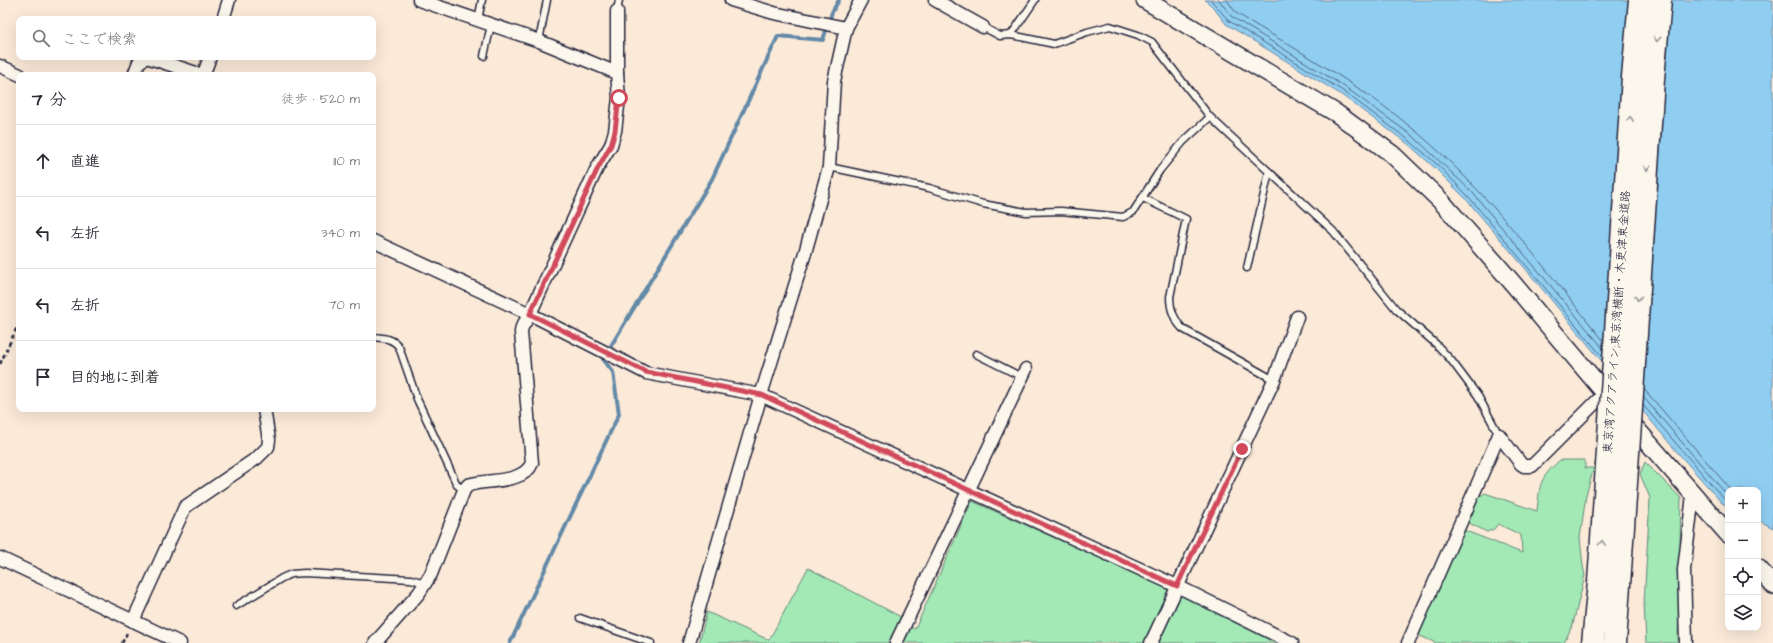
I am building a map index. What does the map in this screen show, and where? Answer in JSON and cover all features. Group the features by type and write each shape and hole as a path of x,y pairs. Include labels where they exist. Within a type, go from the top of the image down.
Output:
{"highway":[{"name":"東京湾アクアライン;東京湾横断・木更津東金道路","path":"1615,643 1610,581 1617,467 1633,77 1640,0"},
{"name":"東京湾アクアライン;東京湾横断・木更津東金道路","path":"1617,467 1660,0"},
{"name":"東京湾アクアライン;東京湾横断・木更津東金道路","path":"1593,643 1610,581"},
{"path":"1577,643 1610,581"},
{"path":"1610,581 1629,643"}],"street":[{"path":"224,16 229,0"},
{"path":"419,0 539,41 616,74"},
{"path":"731,0 774,13 846,28"},
{"path":"689,643 829,167 834,81 846,28 861,0"},
{"path":"935,0 983,27"},
{"path":"1145,0 1336,113 1392,154 1441,201 1510,280 1604,393 1725,531"},
{"path":"375,643 424,586 431,574 464,490 468,485 517,477 530,468 532,463 521,332 522,326 530,314 598,168 611,145 615,131 619,98 616,74 618,5"},
{"path":"135,72 139,62 142,60"},
{"path":"156,60 193,72"},
{"path":"204,72 209,60"},
{"path":"0,66 16,73"},
{"path":"376,242 530,314 646,372 762,395 1177,586 1292,643"},
{"path":"1151,643 1274,380 1297,316"},
{"path":"896,643 1024,373"},
{"path":"1408,643 1499,435 1521,464 1524,466 1532,466 1604,393"},
{"path":"133,621 185,507 257,458 268,446 269,440 264,412"},
{"path":"1686,643 1684,570 1693,495"},
{"path":"0,558 180,643"},
{"path":"1761,571 1773,585"}],"lane":[{"path":"478,20 482,0"},
{"path":"539,41 546,0"},
{"path":"1011,35 1035,0"},
{"path":"484,56 491,25"},
{"path":"983,27 1000,36 1011,35 1059,43 1088,32 1110,26 1138,35 1152,42 1210,117 1333,231 1396,308 1436,344 1451,360 1478,396 1499,435"},
{"path":"829,167 929,188 983,204 1026,212 1061,211 1123,217 1130,215 1143,198 1160,170 1183,142 1210,117"},
{"path":"1247,268 1268,172"},
{"path":"1143,198 1186,219 1170,297 1170,306 1177,323 1183,329 1274,380"},
{"path":"376,337 395,342 399,347 417,399 457,484 464,490"},
{"path":"976,354 1024,373"},
{"path":"236,606 290,574 305,573 412,579 418,580 424,586"},
{"path":"580,618 651,643"}],"path":[{"path":"0,364 16,329"}],"green space":[{"path":"1560,460 1585,460 1585,468 1594,468 1586,495 1580,538 1585,575 1573,624 1564,643 1436,643 1416,634 1461,529 1522,553 1521,535 1498,524 1494,529 1487,532 1465,521 1474,500 1485,493 1537,511 1540,488 1544,477"},
{"path":"1645,462 1681,498 1678,643 1646,643 1644,603 1650,498 1640,474"},
{"path":"972,501 1169,589 1144,643 900,643 908,626 915,629"},
{"path":"808,568 903,618 891,643 699,643 707,612 769,640"},
{"path":"1179,592 1282,643 1156,643"}],"water":[{"path":"1205,0 1773,0 1773,528 1761,522 1761,487 1725,487 1725,504 1722,503 1671,445 1465,198 1436,169 1408,144 1340,94 1226,24 1212,6"}],"waterway":[{"path":"510,643 619,414 613,372 603,359 712,179 778,36 823,40 832,12 839,0"}],"route":[{"path":"619,98 615,131 611,145 598,168 530,314 646,372 762,395 1177,586 1242,449"}]}
